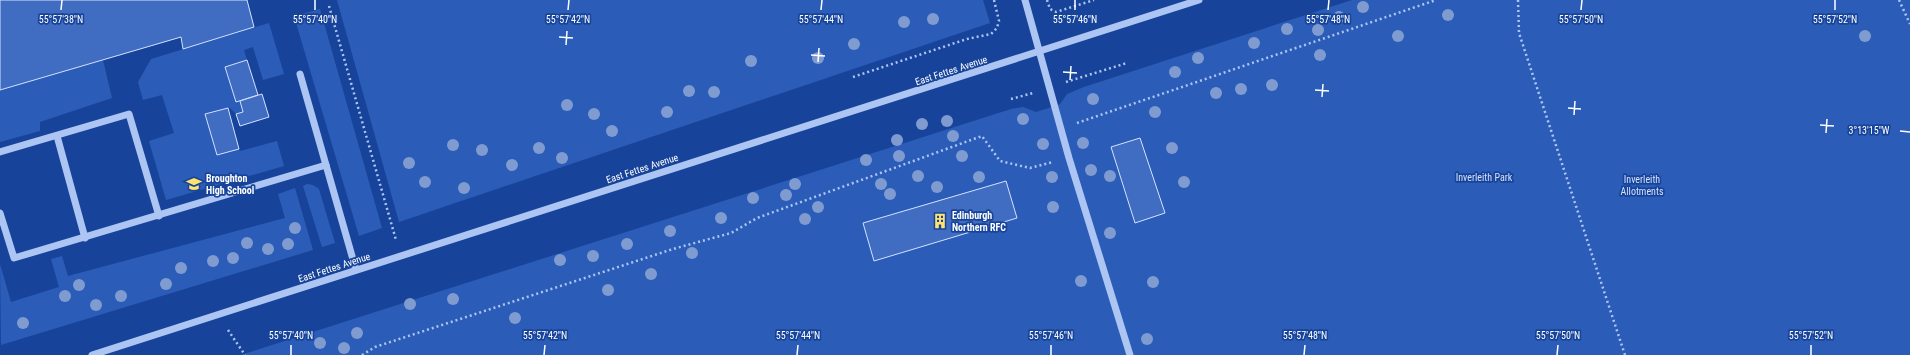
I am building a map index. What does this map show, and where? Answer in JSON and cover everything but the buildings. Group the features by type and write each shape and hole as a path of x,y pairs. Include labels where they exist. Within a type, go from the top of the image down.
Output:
{"street":[{"path":"1025,0 1049,88 1130,355"},
{"name":"East Fettes Avenue","path":"92,355 1199,0"},
{"path":"300,74 356,270"},
{"path":"0,152 129,114 159,216"},
{"path":"57,136 85,238"},
{"path":"0,213 14,258 326,165"}],"path":[{"path":"853,77 968,39 991,34 997,28 999,21 994,0"},
{"path":"1047,0 1050,9 1056,12 1094,0"},
{"path":"1061,128 1436,0"},
{"path":"1518,0 1519,34 1625,355"},
{"path":"1899,0 1910,24"},
{"path":"329,6 400,256"},
{"path":"1011,100 1127,63"},
{"path":"362,355 383,344 673,249 731,233 757,218 982,136 1000,161 1011,165 1030,168 1055,161"},
{"path":"218,314 245,355"}],"green space":[{"path":"337,0 983,0 990,23 399,222"},
{"name":"Inverleith Park","path":"1352,0 1910,0 1910,355 241,355 1011,109 1023,107 1036,112 1055,106 1060,104 1067,94 1084,87"},
{"path":"320,9 382,228 359,236 294,16"},
{"path":"269,23 284,74 263,80 253,47 244,50 247,60 225,67 236,101 240,101 243,112 236,114 230,108 205,114 217,155 239,149 240,151 277,141 284,166 166,200 149,141 174,133 162,95 143,100 138,82 151,59"},
{"path":"103,60 112,98 40,122 40,131 0,142 0,90"},
{"path":"307,184 313,185 319,189 335,243 322,247 303,186"},
{"path":"295,188 313,250 1,345 0,264 11,302 59,287 51,259 62,256 68,276 285,218 278,194"}],"place":[{"name":"Broughton High School","path":"194,184"},
{"name":"Edinburgh Northern RFC","path":"940,221"}],"park label":[{"name":"Inverleith Allotments","path":"1642,184"}]}
